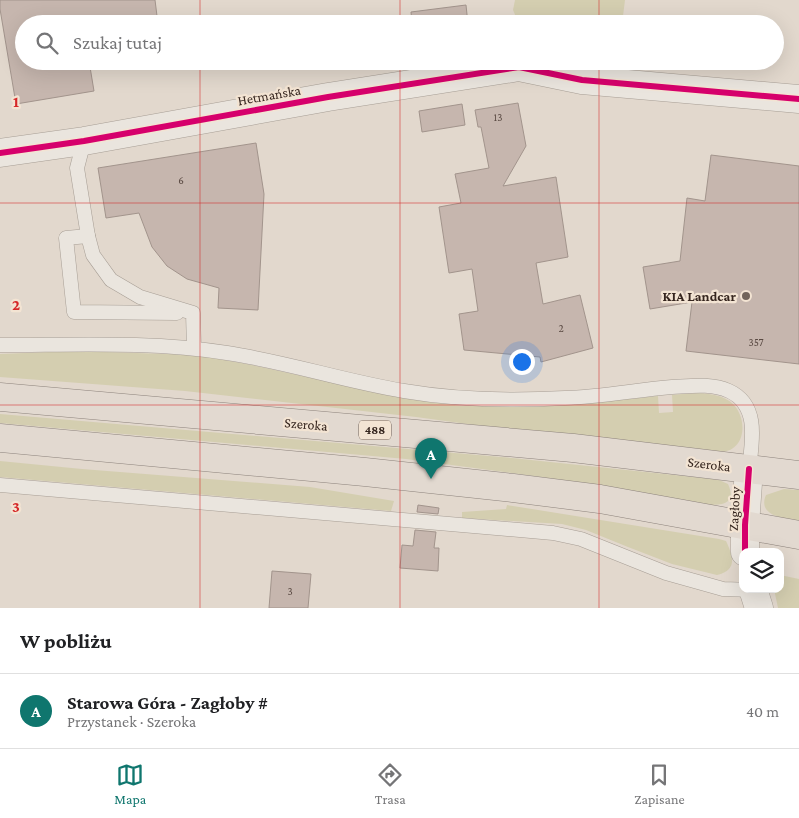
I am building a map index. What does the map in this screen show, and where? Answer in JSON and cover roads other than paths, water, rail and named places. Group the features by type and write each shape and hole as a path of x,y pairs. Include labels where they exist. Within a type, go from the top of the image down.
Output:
{"main road":[{"name":"Szeroka","path":"0,397 573,448 749,468"},
{"path":"0,438 365,472 513,488 600,499 745,539 799,536"},
{"name":"488","path":"749,468 799,475"}],"street":[{"name":"Hetmańska","path":"0,153 84,141 328,97 500,70"},
{"name":"Hetmańska","path":"533,70 582,80 799,99"},
{"name":"Zagłoby","path":"745,539 749,468"}],"lane":[{"path":"84,141 77,168 93,255 112,280 140,297 193,313"},
{"path":"88,236 66,238 74,312 193,313"},
{"path":"193,313 194,348"},
{"name":"Szeroka","path":"0,344 130,345 194,348 283,363 367,384 430,395 455,397 521,400 567,398 656,388 714,387 735,395 744,403 748,410 753,434 749,468"},
{"path":"0,485 553,533 581,539 666,573 755,596"}],"place":[{"name":"KIA Landcar","path":"746,296"},
{"name":"Starowa Góra - Zagłoby #","path":"431,479"}]}
